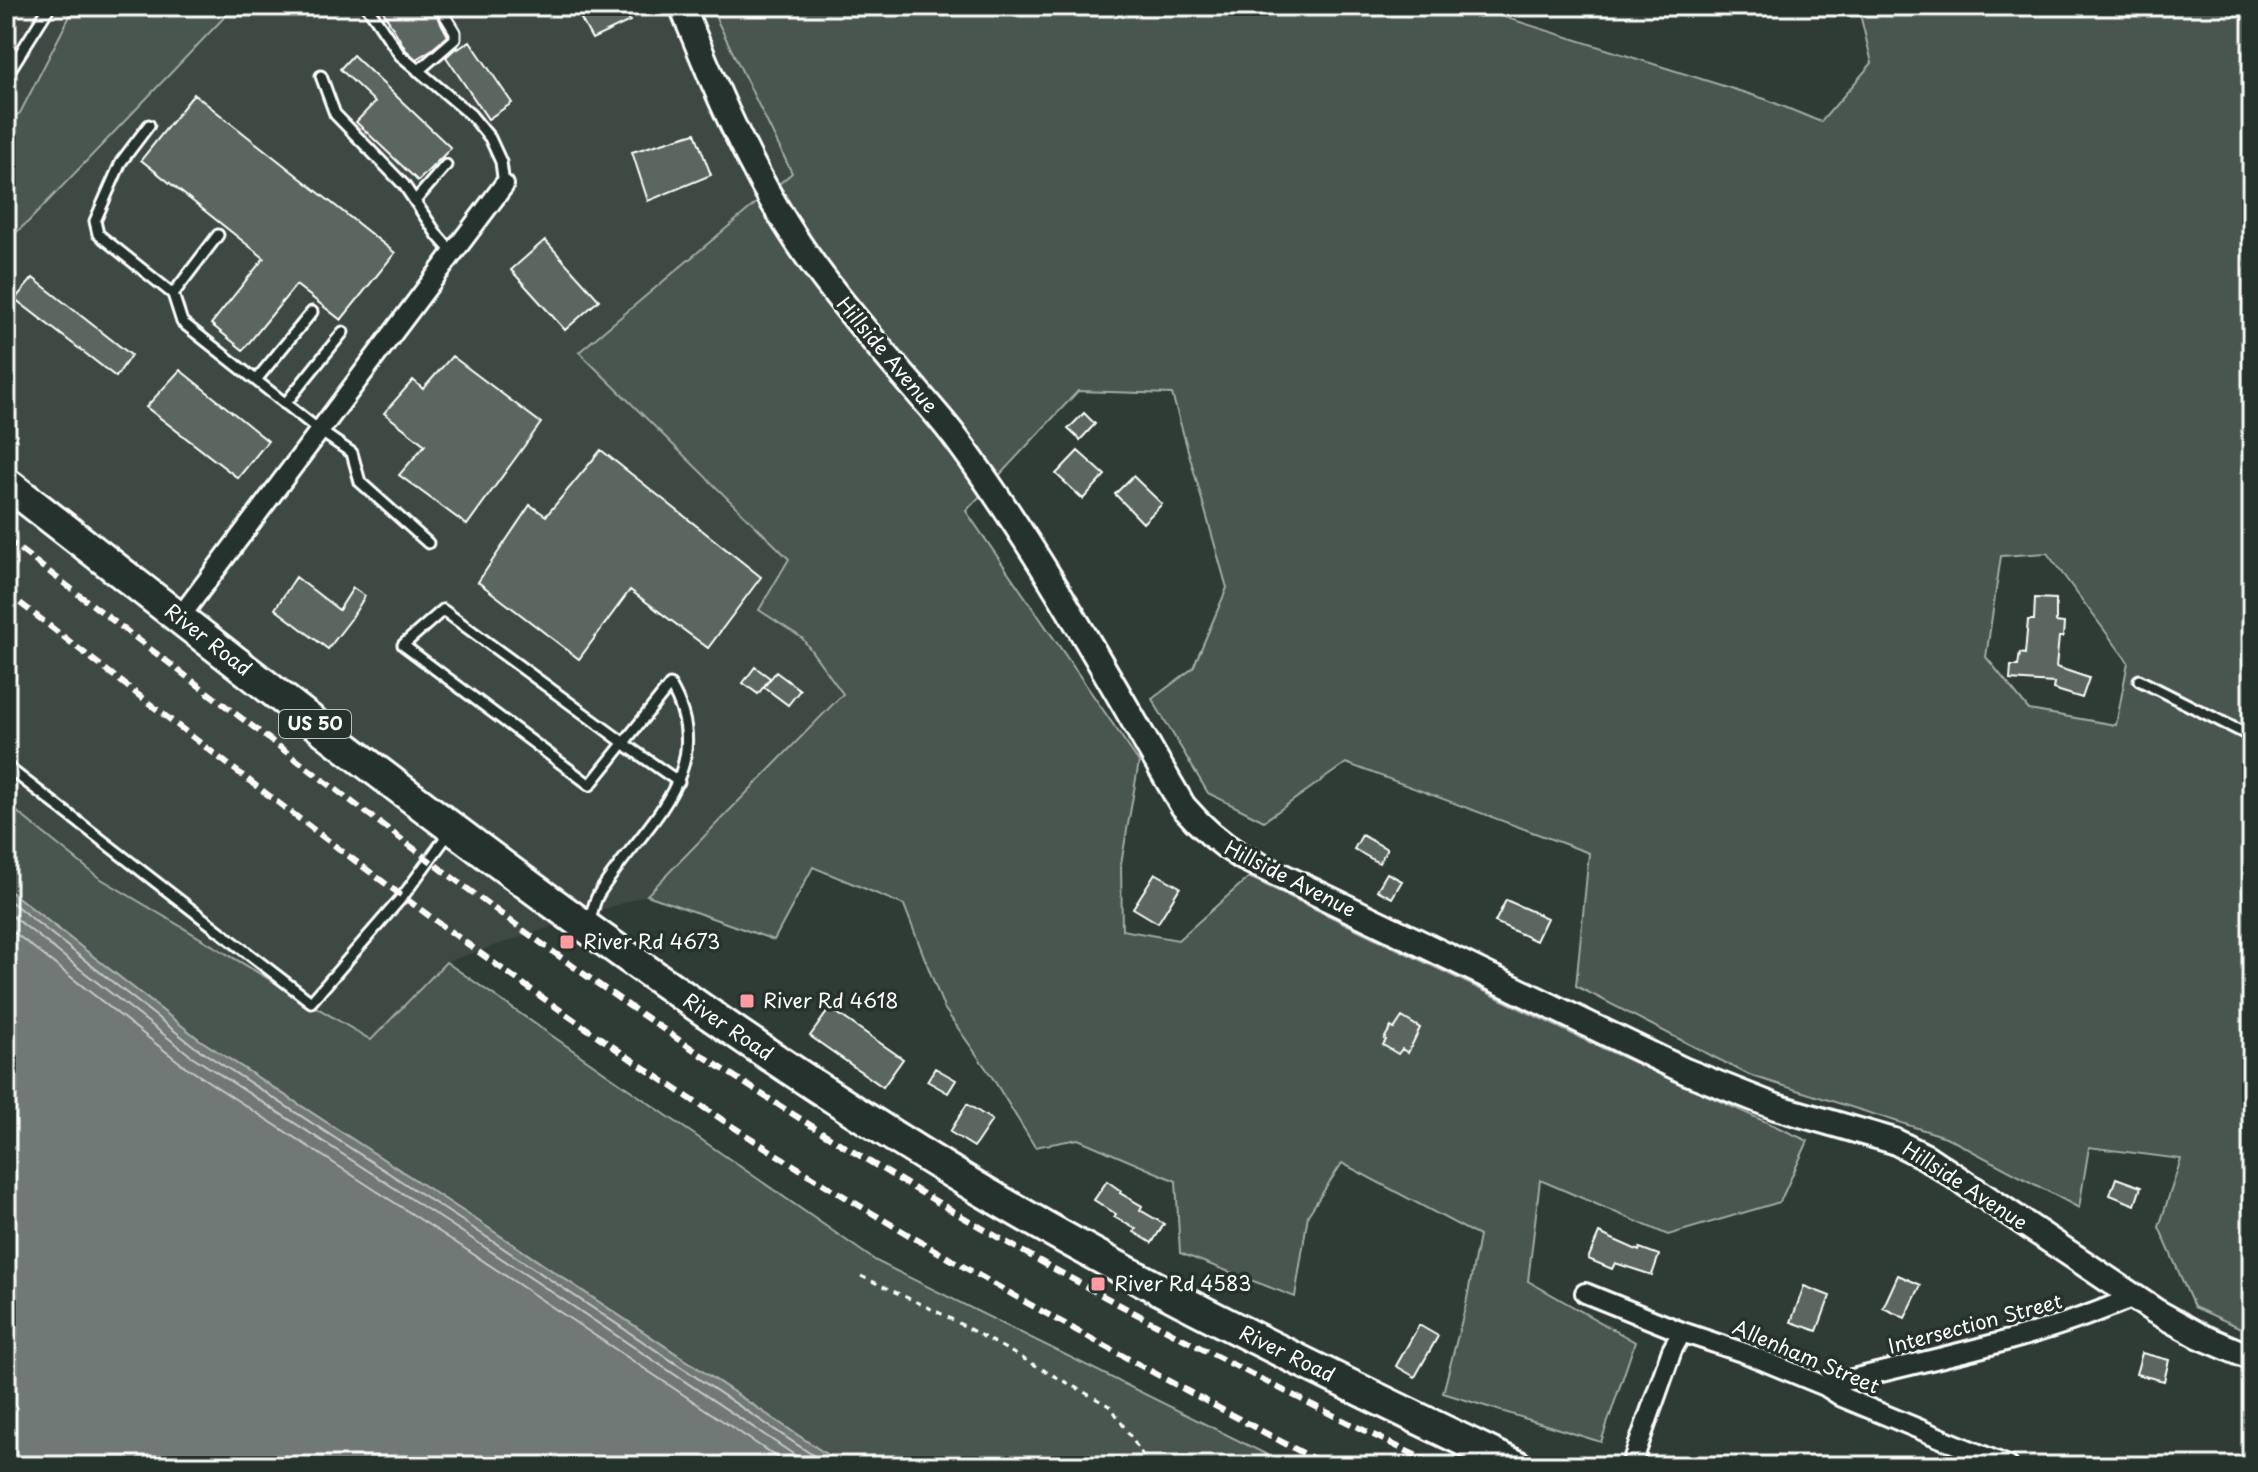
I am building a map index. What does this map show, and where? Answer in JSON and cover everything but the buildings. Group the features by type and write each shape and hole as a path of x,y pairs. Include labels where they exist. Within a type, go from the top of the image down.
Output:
{"main road":[{"name":"River Road","path":"6,483 452,829 675,991 829,1094 1120,1270 1264,1344 1517,1466"}],"street":[{"name":"Hillside Avenue","path":"682,6 738,139 774,205 846,308 957,439 1015,522 1183,806 1200,827 1242,857 1685,1071 1776,1107 1894,1141 1926,1157 2133,1297 2200,1336 2252,1358"},
{"path":"180,617 504,185"},
{"name":"Allenham Street","path":"1585,1293 1682,1332 1745,1353 2008,1466"},
{"name":"Intersection Street","path":"1825,1386 2055,1327 2133,1297"},
{"path":"1631,1466 1672,1350 1682,1332"}],"lane":[{"path":"6,76 50,6"},
{"path":"367,6 400,55 471,115 490,138 501,162 504,185"},
{"path":"418,71 455,39 455,32 439,6"},
{"path":"321,76 335,114 404,185 453,253"},
{"path":"149,125 121,162 95,221 98,234 173,294 182,322 352,453 360,482 428,543"},
{"path":"415,201 446,165"},
{"path":"173,294 218,235"},
{"path":"256,380 312,312"},
{"path":"285,404 343,332"},
{"path":"589,928 596,898 658,817 679,782 688,752 686,723 679,700 670,685 624,743 590,785 403,645 443,610 624,743 679,782"},
{"path":"2139,680 2252,737"},
{"path":"6,766 311,1002 403,896 452,829"}],"path":[{"path":"861,1276 944,1315 1111,1407 1150,1466"}],"shaded area":[{"path":"6,6 75,6 20,113 6,122"},
{"path":"75,6 235,6 29,221 6,241 6,122 20,113"},
{"path":"235,6 472,6 476,12 483,6 710,6 792,173 579,352 789,559 759,610 802,638 843,694 647,895 446,962 371,1040 98,877 6,803 6,241 29,221"},
{"path":"710,6 1469,6 1765,99 1821,122 1872,63 1858,6 2252,6 2252,1333 2194,1307 2159,1227 2181,1159 2089,1147 2079,1208 1946,1137 1749,1075 1576,986 1589,853 1346,763 1264,821 1208,793 1152,699 1193,668 1227,588 1172,394 1078,391 966,511 1139,762 1121,864 1122,930 1178,940 1249,877 1589,1042 1808,1141 1780,1202 1668,1235 1540,1180 1528,1281 1635,1342 1601,1442 1443,1393 1466,1304 1479,1236 1342,1163 1308,1215 1295,1297 1180,1253 1176,1181 1078,1139 1035,1147 944,1008 904,905 813,867 774,940 647,895 843,694 802,638 759,610 789,559 579,352 792,173","holes":["2047,553 2128,662 2116,725 2029,710 1986,657 2001,556"]},
{"path":"6,803 98,877 371,1040 446,962 876,1261 1290,1466 844,1466 472,1217 200,1040 6,888"}],"water":[{"path":"6,888 200,1040 472,1217 844,1466 6,1466"}],"railway":[{"path":"6,539 507,918 722,1069 821,1132 1022,1251 1228,1362 1438,1466"},
{"path":"6,592 386,884 482,955 679,1091 779,1156 982,1277 1327,1466"}],"place":[{"name":"River Rd 4673","path":"567,942"},
{"name":"River Rd 4618","path":"747,1001"},
{"name":"River Rd 4583","path":"1098,1284"}]}
